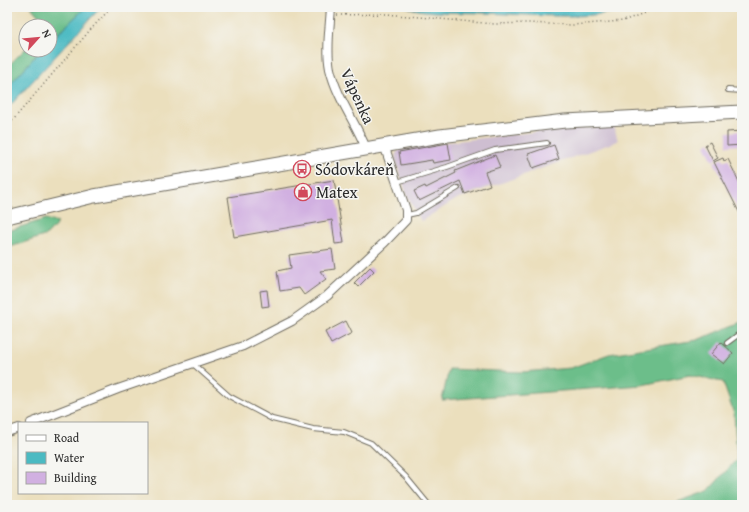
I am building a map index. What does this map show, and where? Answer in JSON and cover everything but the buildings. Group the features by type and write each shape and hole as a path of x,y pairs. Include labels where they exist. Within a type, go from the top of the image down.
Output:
{"main road":[{"path":"7,217 94,196 384,145 531,125 624,118 742,112"}],"street":[{"name":"Vápenka","path":"331,11 329,57 330,69 337,90 359,130 366,148"},
{"path":"34,422 118,389 243,346 292,321 327,296 404,223 407,215 384,145"},
{"path":"7,432 18,428"}],"lane":[{"path":"728,90 742,91"},
{"path":"396,182 447,167 495,150 547,143"},
{"path":"407,215 416,213 458,188"},
{"path":"727,343 742,332"},
{"path":"193,364 229,396 272,419 313,429 344,432 371,443 406,477 429,505"}],"path":[{"path":"7,127 91,29 112,7"},
{"path":"331,11 386,14 494,24 527,23 572,25 623,20 660,7"}],"shaded area":[{"path":"614,126 618,141 457,199 421,221 407,195 395,159 396,153 399,150 448,142 552,130"}],"green space":[{"path":"31,7 86,7 58,33 58,18 41,18"},
{"path":"18,56 18,58 34,58 7,88 7,67"},
{"path":"46,219 58,223 47,235 7,248 7,231"},
{"path":"742,322 742,503 738,505 669,505 708,491 737,459 734,414 723,382 690,375 642,385 442,400 449,369 522,372 571,368 609,354 697,340"}],"water":[{"path":"86,7 101,7 58,54 58,33"},
{"path":"406,7 633,7 617,12 579,16 559,16 433,12"},
{"path":"34,58 54,58 7,109 7,88"}],"place":[{"name":"Sódovkáreň","path":"302,169"},
{"name":"Matex","path":"303,192"}]}
